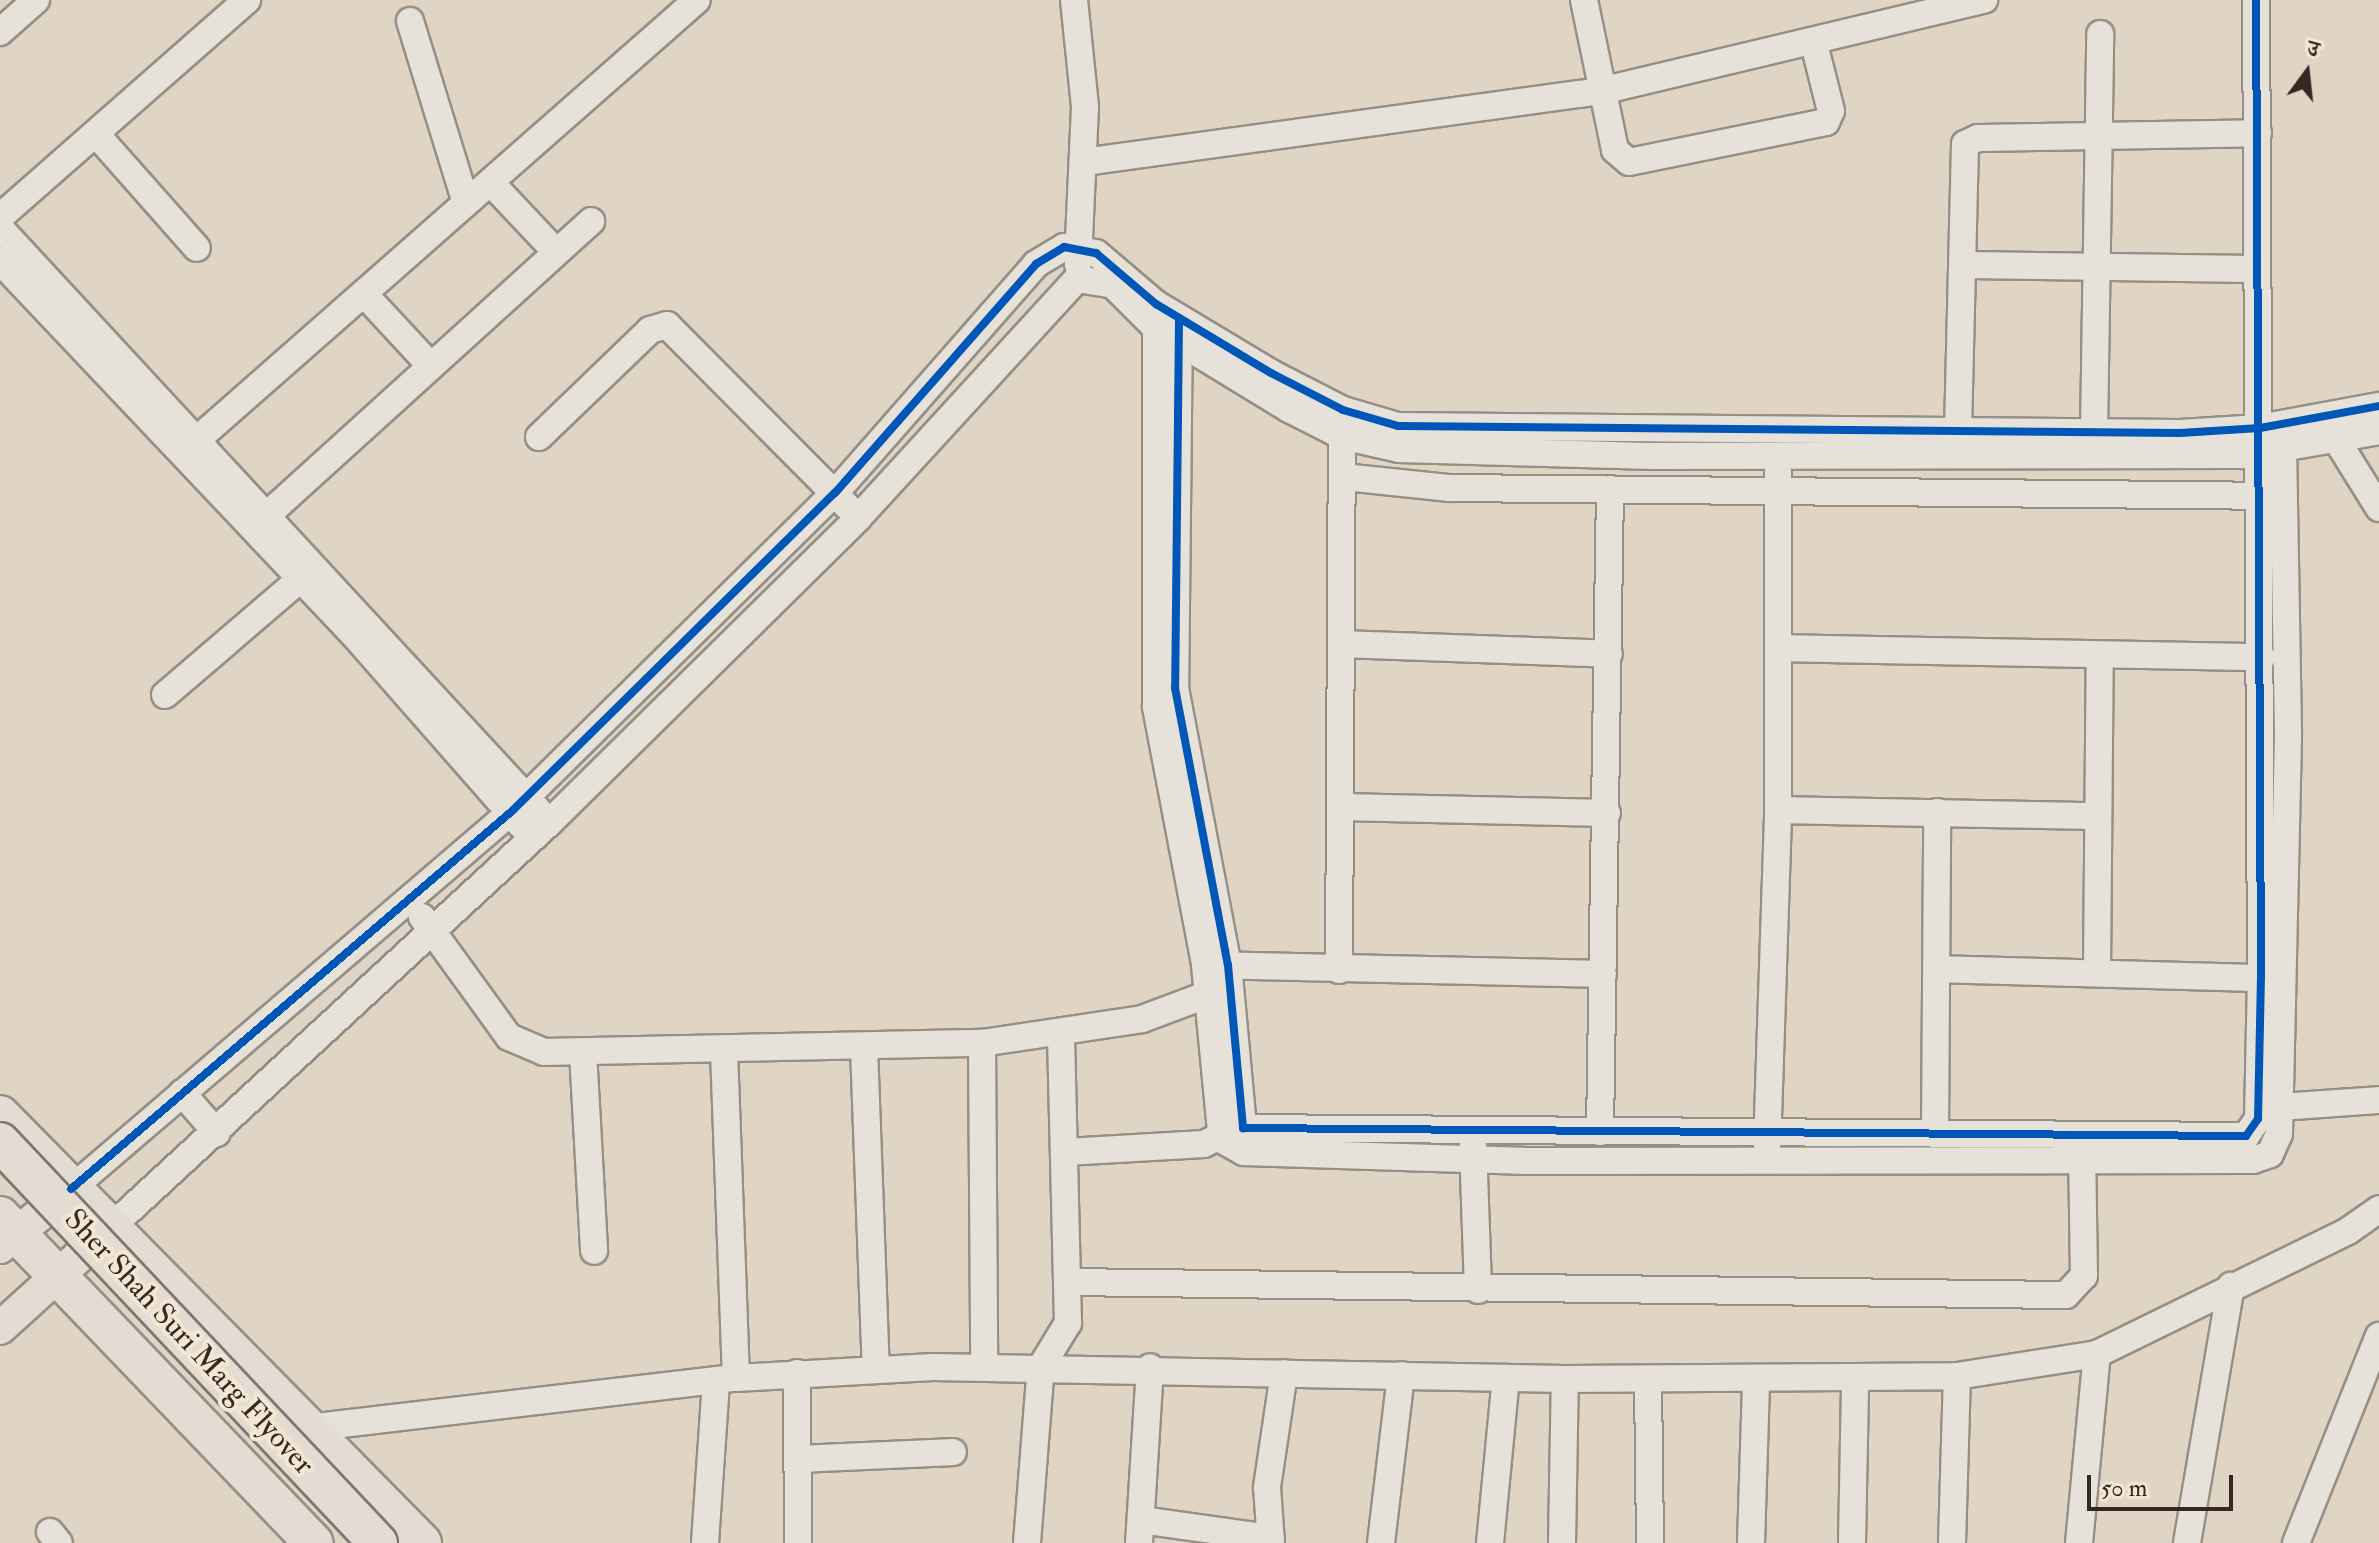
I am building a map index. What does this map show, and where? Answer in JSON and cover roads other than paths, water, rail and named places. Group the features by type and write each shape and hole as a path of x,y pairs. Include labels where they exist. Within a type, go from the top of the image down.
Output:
{"highway":[{"path":"0,1115 109,1229 422,1543"},
{"name":"Sher Shah Suri Marg Flyover","path":"0,1142 378,1543"},
{"name":"Sher Shah Suri Marg Flyover","path":"0,1173 348,1543"},
{"path":"5,1231 58,1276 314,1543"}],"main road":[{"path":"5,1231 71,1189"},
{"path":"0,1328 109,1229"}],"street":[{"path":"0,32 36,0"},
{"path":"0,217 247,0"},
{"path":"187,448 365,295 466,203 492,184 697,0"},
{"path":"109,1229 217,1133 540,831 858,518 1077,279 1084,162 1074,0"},
{"path":"1584,0 1615,150 1629,162 1817,128 1831,111 1814,44"},
{"path":"1084,162 1601,91 1814,44 1984,0"},
{"path":"2256,0 2257,269 2275,496 2279,1107 2274,1150"},
{"path":"410,21 466,203"},
{"path":"2094,433 2100,268 2100,34"},
{"path":"1958,431 1965,144 1978,138 2258,133"},
{"path":"96,134 197,248"},
{"path":"492,184 556,252"},
{"path":"266,516 591,221"},
{"path":"0,228 108,362 307,573 519,804 540,831"},
{"path":"1078,246 1168,324 1175,688 1217,965 1230,1132"},
{"path":"71,1189 409,903 519,804 835,493 1036,264 1078,246"},
{"path":"0,261 108,362"},
{"path":"1963,265 2257,269"},
{"path":"1077,279 1113,285 1168,324 1342,423 1459,453 1777,456 2272,439 2328,426 2379,406"},
{"path":"365,295 431,366"},
{"path":"539,437 650,330 667,325 858,518"},
{"path":"1342,423 1423,427 1775,427 2272,439"},
{"path":"1339,970 1342,423"},
{"path":"2328,426 2379,431"},
{"path":"2328,426 2379,508"},
{"path":"1767,1160 1778,810 1778,487 1775,427"},
{"path":"187,448 266,516 307,573"},
{"path":"1344,477 1404,487 1778,487 2275,496"},
{"path":"1600,1132 1610,489"},
{"path":"2250,1134 2258,1119 2262,657 2275,496"},
{"path":"165,695 307,573"},
{"path":"1341,644 1609,654"},
{"path":"1778,648 2262,657"},
{"path":"2097,971 2100,655"},
{"path":"1341,807 1607,813"},
{"path":"1778,810 2097,816"},
{"path":"1935,1134 1937,812"},
{"path":"409,903 433,929 509,1037 532,1050 583,1052 982,1043 1061,1035 1142,1019 1209,994"},
{"path":"1217,965 1603,974"},
{"path":"1217,965 1209,994 1230,1132"},
{"path":"1938,969 2097,971 2261,978"},
{"path":"1027,1543 1041,1367 1068,1323 1061,1035"},
{"path":"982,1043 984,1368"},
{"path":"864,1047 876,1367"},
{"path":"705,1543 726,1379 724,1049"},
{"path":"583,1052 594,1251"},
{"path":"182,1093 217,1133"},
{"path":"2279,1107 2379,1100"},
{"path":"1066,1152 1230,1132 1767,1160 2082,1149 2250,1134 2274,1150"},
{"path":"1473,1147 1600,1132 1935,1134 2082,1149 2253,1160 2274,1150"},
{"path":"1473,1147 1478,1290"},
{"path":"1068,1282 1478,1290 2066,1295 2084,1276 2082,1149"},
{"path":"308,1428 726,1379 876,1367 1150,1367 1565,1379 1855,1380 1957,1376 2097,1354 2379,1209"},
{"path":"2187,1543 2231,1286"},
{"path":"2296,1543 2379,1336"},
{"path":"2079,1543 2097,1354"},
{"path":"1150,1367 1140,1532 1271,1540 1267,1487 1284,1373"},
{"path":"797,1373 800,1459 798,1543"},
{"path":"1381,1543 1401,1375"},
{"path":"1952,1543 1957,1376"},
{"path":"1490,1543 1506,1378"},
{"path":"1562,1543 1565,1379"},
{"path":"1648,1379 1650,1543"},
{"path":"1751,1543 1756,1380"},
{"path":"1852,1543 1855,1380"},
{"path":"800,1459 953,1452"}]}
